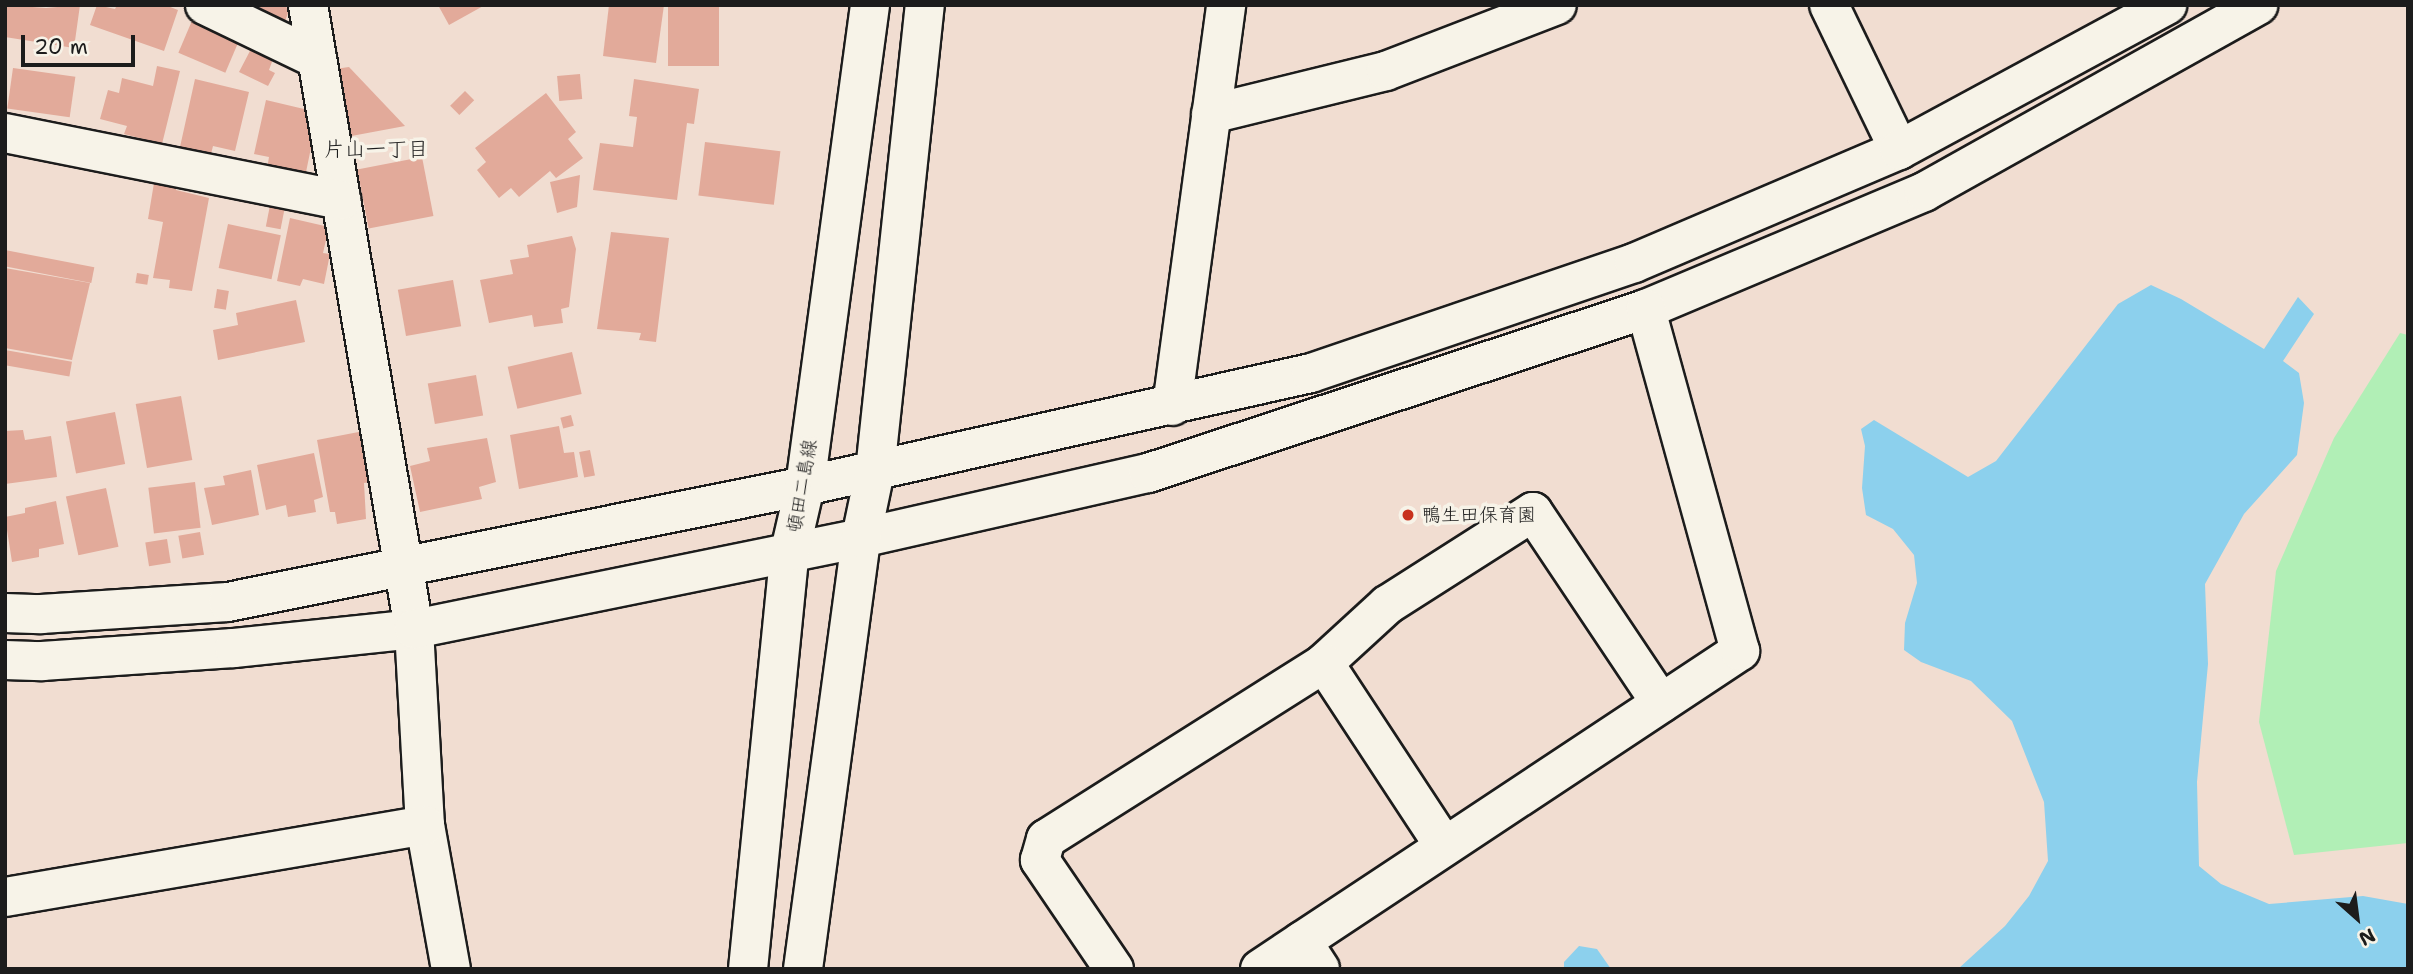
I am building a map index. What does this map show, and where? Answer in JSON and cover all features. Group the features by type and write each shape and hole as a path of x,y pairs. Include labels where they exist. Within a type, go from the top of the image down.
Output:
{"street":[{"path":"205,5 317,59"},
{"path":"308,5 414,629 425,825 451,969"},
{"name":"頓田二島線","path":"748,969 790,551 805,486 870,5"},
{"path":"803,969 861,538 875,471 925,5"},
{"path":"1172,406 1226,5"},
{"path":"1211,114 1386,71 1557,5"},
{"path":"1829,5 1899,150"},
{"path":"5,613 41,614 228,602 805,486 1311,373 1622,267 1899,150 2167,5"},
{"path":"5,660 42,661 234,648 414,629 861,538 1148,473 1646,309 1924,192 2258,5"},
{"path":"5,133 341,200"},
{"path":"1260,969 1310,955 1444,846 1740,651 1646,309"},
{"path":"1114,969 1040,860 1046,839 1324,663 1387,605 1533,512 1661,703"},
{"path":"1324,663 1444,846"},
{"path":"5,897 425,825"}],"green space":[{"path":"2400,333 2408,335 2408,843 2294,855 2259,722 2276,571 2334,438"}],"water":[{"path":"2151,285 2181,299 2264,349 2298,297 2314,314 2283,361 2299,373 2304,403 2297,455 2244,514 2205,584 2208,664 2197,782 2199,866 2221,884 2269,904 2363,896 2408,904 2408,969 1958,969 2005,926 2029,896 2048,861 2044,802 2012,721 1971,681 1921,662 1904,650 1905,623 1917,583 1914,555 1893,529 1866,515 1862,488 1865,446 1861,429 1874,420 1968,477 1996,461 2118,304"},
{"path":"1579,946 1597,949 1611,969 1564,969 1564,962"}],"building":[{"path":"5,5 46,8 80,5 74,48 5,37"},
{"path":"97,5 115,9 117,5 165,5 178,10 164,51 90,25"},
{"path":"244,5 286,5 288,13 284,24"},
{"path":"438,5 485,5 449,25"},
{"path":"609,5 664,5 656,63 603,56"},
{"path":"668,5 719,5 719,66 668,66"},
{"path":"194,16 241,36 225,73 178,53"},
{"path":"251,49 273,59 269,70 275,73 268,86 239,72"},
{"path":"157,66 180,71 162,144 124,134 127,126 100,119 108,90 119,93 122,78 153,86"},
{"path":"349,67 405,126 346,137 335,69"},
{"path":"13,68 75,77 70,117 7,109"},
{"path":"580,74 582,99 559,101 557,76"},
{"path":"195,79 249,92 235,151 213,146 211,154 180,147"},
{"path":"634,79 699,89 694,124 687,123 677,200 593,190 600,143 633,147 637,117 629,116"},
{"path":"465,91 474,100 459,115 450,106"},
{"path":"546,93 576,132 568,139 583,158 556,178 550,171 519,197 511,188 499,198 477,170 486,162 475,148"},
{"path":"266,100 304,109 313,138 305,177 267,169 269,157 254,154"},
{"path":"705,142 780,151 774,205 698,196"},
{"path":"422,157 433,216 369,228 357,170"},
{"path":"580,175 577,207 557,213 550,182"},
{"path":"155,177 177,182 176,190 209,198 192,291 169,288 170,280 153,278 163,222 148,219"},
{"path":"271,200 286,203 281,229 266,227"},
{"path":"290,218 329,227 323,253 330,254 324,284 303,279 300,286 277,281"},
{"path":"228,224 281,235 271,279 219,268"},
{"path":"611,232 669,238 656,342 639,340 641,333 597,329"},
{"path":"572,236 576,249 569,307 561,309 563,323 534,327 532,315 489,323 480,280 513,274 510,260 529,257 527,245"},
{"path":"5,250 94,267 91,283 5,266"},
{"path":"5,268 90,283 72,360 5,348"},
{"path":"137,273 149,275 147,285 135,283"},
{"path":"453,280 461,326 406,336 398,290"},
{"path":"217,289 229,291 226,310 214,308"},
{"path":"296,300 305,342 218,360 213,330 238,325 236,313"},
{"path":"5,350 72,362 69,377 5,365"},
{"path":"572,352 582,394 517,409 508,367"},
{"path":"476,375 483,415 435,424 428,384"},
{"path":"181,396 192,460 147,468 136,404"},
{"path":"115,412 125,464 76,474 66,422"},
{"path":"571,415 574,426 563,428 560,418"},
{"path":"559,426 564,453 574,452 578,477 519,489 510,435"},
{"path":"23,430 25,440 51,436 57,477 5,484 5,431"},
{"path":"369,430 378,481 364,483 366,519 337,524 335,512 330,512 317,440"},
{"path":"487,438 496,482 479,487 482,499 420,512 410,466 430,461 427,448"},
{"path":"590,450 595,476 584,478 579,452"},
{"path":"314,453 323,497 314,500 316,512 288,517 286,505 266,510 257,465"},
{"path":"251,470 259,515 212,525 204,488 225,485 223,476"},
{"path":"195,482 201,528 154,533 148,488"},
{"path":"106,488 118,547 78,555 66,497"},
{"path":"56,501 64,544 39,549 39,557 12,562 5,517 25,513 25,508"},
{"path":"200,532 204,555 182,558 178,536"},
{"path":"167,539 171,563 149,566 145,542"}],"place":[{"name":"鴨生田保育園","path":"1408,515"}],"district":[{"name":"片山一丁目","path":"376,149"}]}
